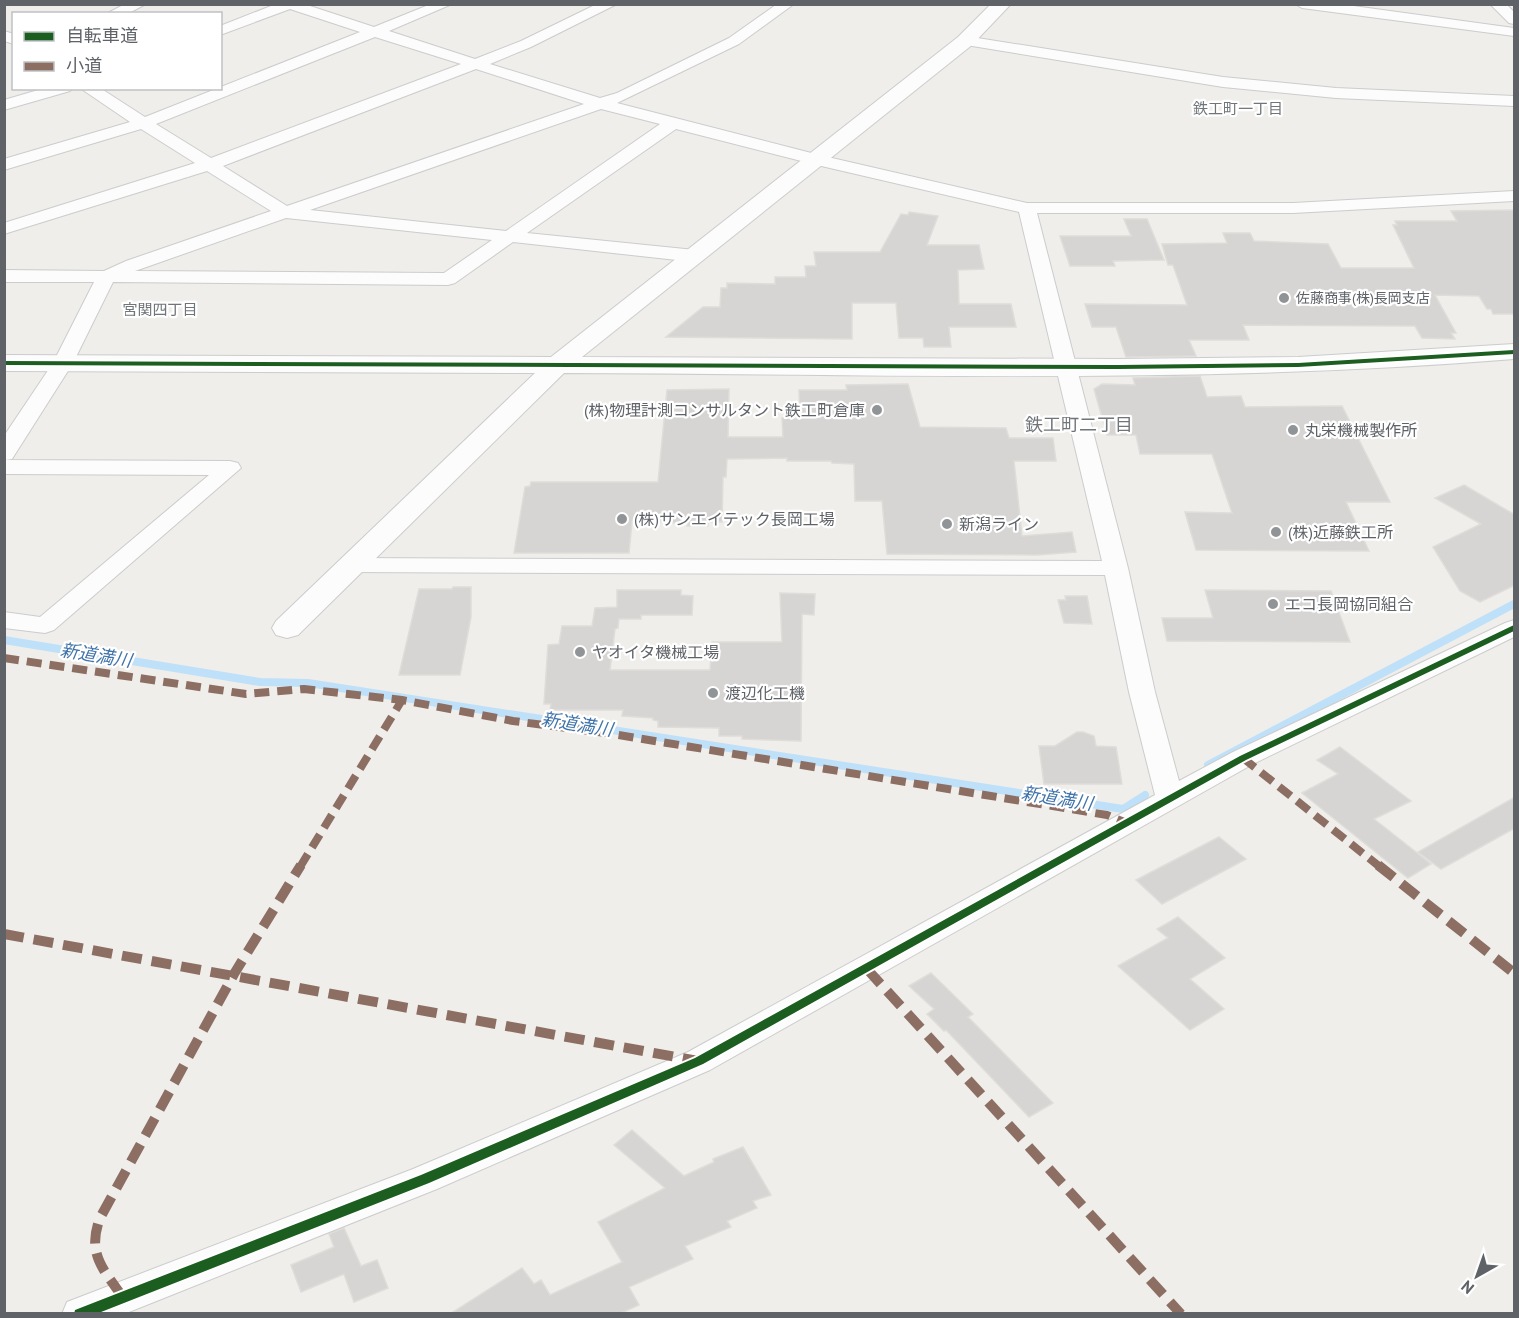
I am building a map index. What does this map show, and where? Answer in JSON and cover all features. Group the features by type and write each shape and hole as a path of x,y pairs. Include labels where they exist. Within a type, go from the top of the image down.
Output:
{"street":[{"path":"118,12 139,4"},
{"path":"4,165 143,123 446,4"},
{"path":"4,229 211,164 476,65 568,26 609,4"},
{"path":"4,454 63,363 106,277 133,265 601,104 687,66 734,40 787,4"},
{"path":"287,628 556,366 965,40 1002,4"},
{"path":"1302,4 1515,32"},
{"path":"1497,4 1515,20"},
{"path":"222,30 291,5 476,65 672,124 1027,208 1293,208 1515,196"},
{"path":"965,40 1224,82 1336,93 1515,101"},
{"path":"4,105 57,90"},
{"path":"91,90 286,213 695,256"},
{"path":"4,276 448,279 672,124"},
{"path":"1027,208 1116,568 1142,692 1170,798"},
{"path":"4,363 1067,367 1298,365 1515,352"},
{"path":"4,467 230,468 45,625 4,620"},
{"path":"350,566 1116,568"},
{"path":"80,1314 425,1179 699,1061 1254,753 1515,628"}],"building":[{"path":"1515,210 1515,314 1493,314 1479,296 1435,295 1456,333 1451,333 1455,339 1422,338 1415,326 1243,325 1249,340 1189,340 1196,356 1126,357 1116,327 1092,327 1085,304 1187,305 1173,265 1168,265 1162,244 1227,243 1223,233 1250,233 1254,241 1328,244 1341,268 1414,268 1393,225 1397,225 1395,221 1457,221 1451,211"},
{"path":"909,212 938,216 927,245 979,245 984,269 958,270 959,304 1011,304 1016,327 949,327 951,347 924,347 923,338 899,338 896,303 852,303 852,339 666,337 703,307 720,307 721,288 727,288 727,283 775,284 775,277 806,277 805,266 816,266 814,252 880,252 901,214 908,215"},
{"path":"1124,219 1147,219 1164,260 1113,261 1115,266 1070,266 1060,236 1131,236"},
{"path":"1200,376 1207,397 1241,396 1245,407 1342,406 1390,502 1346,502 1369,551 1196,550 1185,512 1232,513 1212,454 1140,454 1136,435 1107,435 1094,389 1102,384 1135,385 1133,378"},
{"path":"908,384 920,427 1006,428 1009,438 1053,438 1056,461 1014,461 1022,536 1072,532 1076,552 1037,555 887,554 882,501 855,501 854,464 832,463 831,461 787,461 787,458 727,459 726,477 723,477 722,522 708,522 708,526 687,526 688,523 632,522 629,553 514,553 525,487 530,486 531,482 658,482 667,390 729,389 728,437 783,437 782,418 800,418 799,390 847,390 846,385"},
{"path":"1464,485 1515,515 1515,585 1480,602 1460,591 1433,547 1481,524 1435,498"},
{"path":"453,587 471,587 471,617 460,675 399,675 419,589 452,589"},
{"path":"617,590 681,590 681,595 693,596 692,615 641,615 641,619 619,619 618,628 615,629 610,670 710,670 712,642 782,642 780,593 815,594 814,615 802,614 801,741 719,736 719,728 658,727 658,721 653,718 622,716 623,710 550,710 551,704 544,704 548,645 559,644 562,626 592,626 595,608 617,607"},
{"name":"エコ長岡協同組合","path":"1205,590 1331,591 1350,642 1167,641 1162,618 1213,618"},
{"path":"1065,596 1087,596 1092,624 1064,623 1058,600 1066,600"},
{"path":"1077,732 1094,736 1096,746 1116,747 1122,784 1044,784 1039,746 1055,746"},
{"path":"1340,747 1411,801 1374,819 1431,864 1408,878 1302,793 1338,774 1317,760"},
{"path":"1515,797 1515,828 1441,869 1418,852"},
{"path":"1219,837 1246,859 1162,904 1136,880"},
{"path":"1178,917 1225,958 1190,979 1224,1009 1190,1030 1118,966 1168,938 1157,929"},
{"path":"931,973 973,1014 968,1017 1053,1103 1029,1117 946,1030 944,1031 927,1014 934,1009 909,986"},
{"path":"632,1130 684,1176 714,1162 713,1159 743,1147 771,1195 753,1201 757,1208 727,1221 731,1227 685,1246 693,1259 629,1287 639,1305 619,1314 450,1314 522,1268 534,1284 541,1280 550,1295 622,1262 598,1222 665,1188 614,1145"},
{"path":"344,1228 361,1266 377,1260 388,1288 354,1302 344,1274 301,1292 291,1265 334,1247 329,1234"}],"waterway":[{"path":"1208,765 1514,604"},
{"name":"新道満川","path":"4,640 260,682 308,683 1123,809 1145,795"}],"marked path":[{"path":"4,658 246,694 304,689 402,700 513,721 606,733 1107,815 1127,823"},
{"path":"122,1296 103,1268 96,1252 94,1236 100,1218 234,974 402,700"},
{"path":"1243,758 1514,973"},
{"path":"4,934 698,1061"},
{"path":"867,969 1181,1314"}],"cycle path":[{"path":"4,363 1118,367 1298,365 1514,352"},
{"path":"80,1314 425,1179 699,1061 1243,758 1514,628"}],"place":[{"name":"佐藤商事(株)長岡支店","path":"1284,298"},
{"name":"(株)物理計測コンサルタント鉄工町倉庫","path":"877,410"},
{"name":"丸栄機械製作所","path":"1293,430"},
{"name":"(株)サンエイテック長岡工場","path":"622,519"},
{"name":"新潟ライン","path":"947,524"},
{"name":"(株)近藤鉄工所","path":"1276,532"},
{"name":"エコ長岡協同組合","path":"1273,604"},
{"name":"ヤオイタ機械工場","path":"580,652"},
{"name":"渡辺化工機","path":"713,693"}],"district":[{"name":"鉄工町一丁目","path":"1238,108"},
{"name":"宮関四丁目","path":"160,309"},
{"name":"鉄工町二丁目","path":"1079,424"}]}
